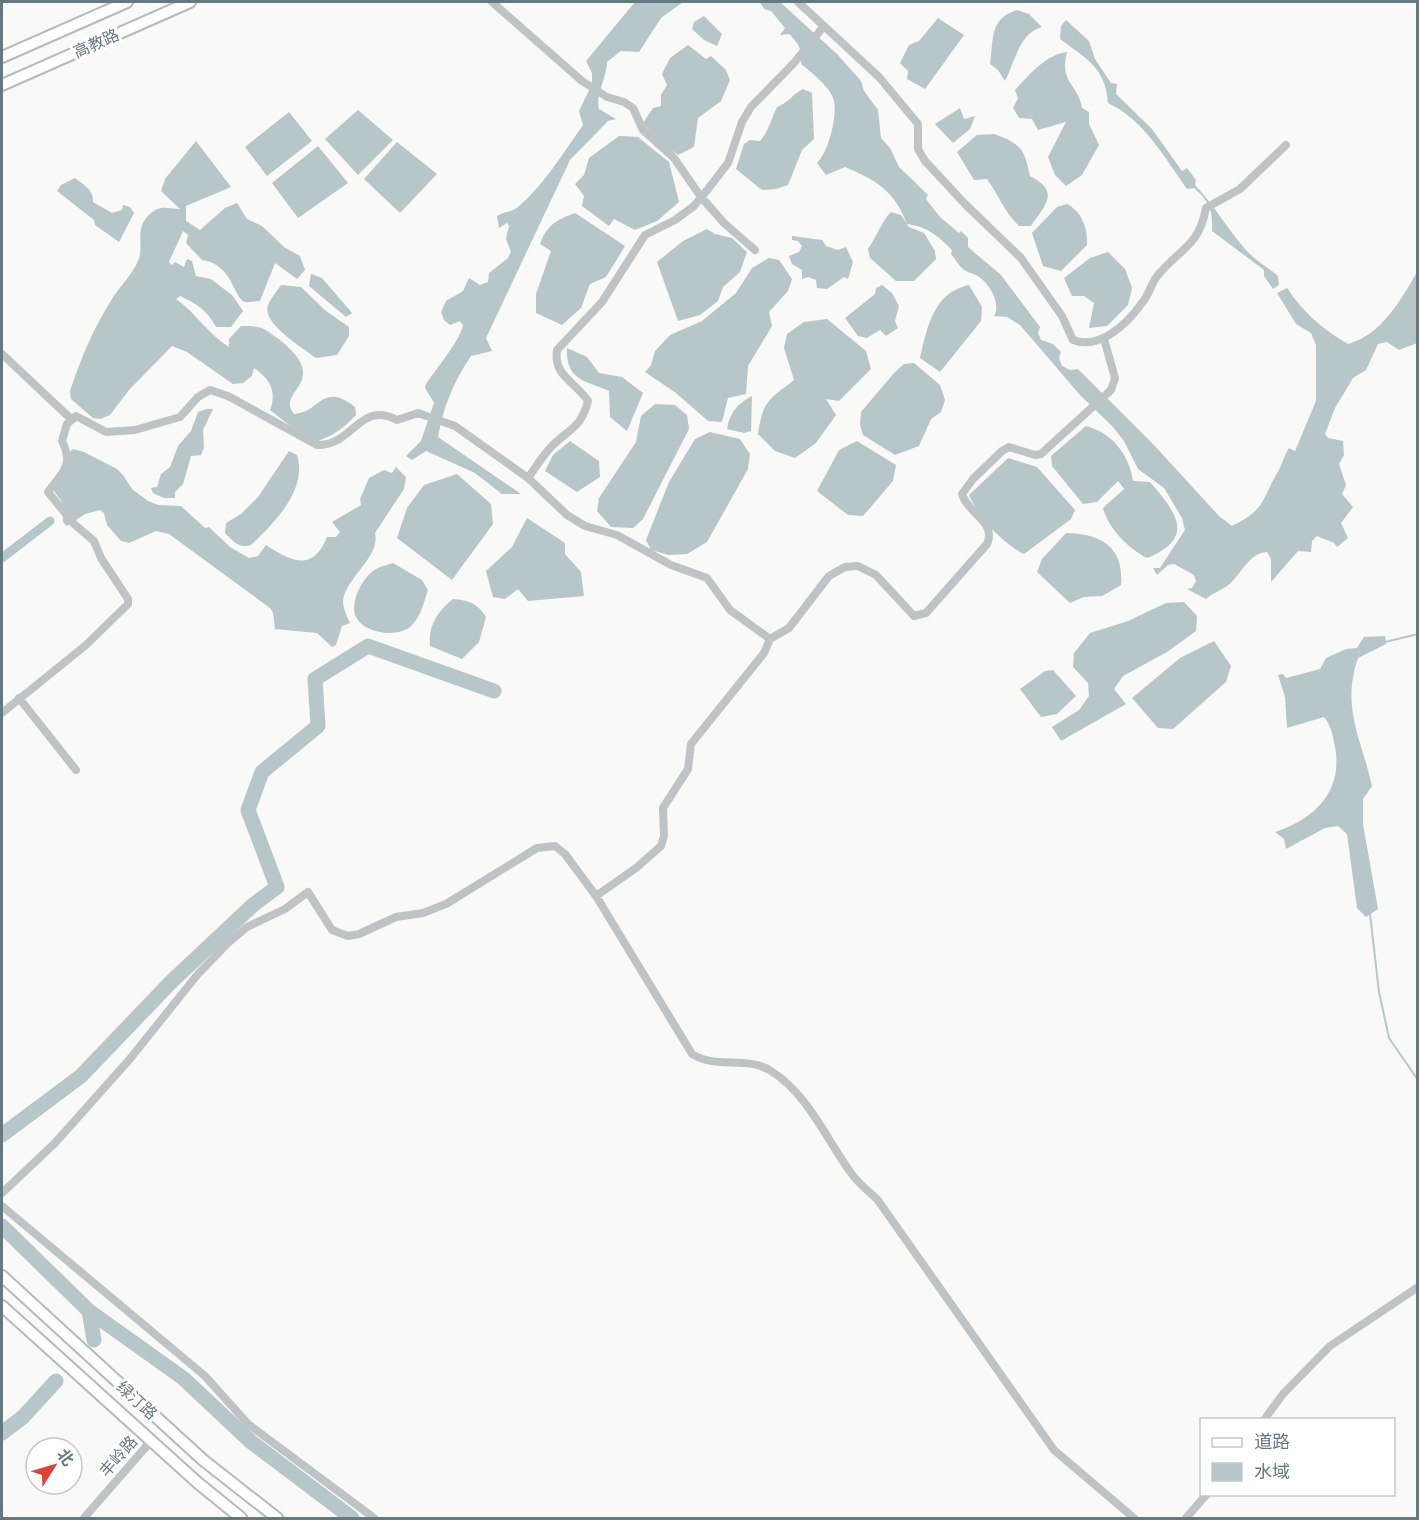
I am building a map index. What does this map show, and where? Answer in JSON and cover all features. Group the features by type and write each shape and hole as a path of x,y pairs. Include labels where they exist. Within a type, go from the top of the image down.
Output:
{"main road":[{"name":"高教路","path":"2,57 127,2"},
{"name":"高教路","path":"2,85 190,2"},
{"name":"绿汀路","path":"2,1276 203,1460 277,1518"},
{"name":"绿汀路","path":"2,1306 151,1441 241,1518"}],"street":[{"path":"492,2 582,81 607,97 624,102 633,108 643,130 674,158 701,197 724,224 755,250"},
{"path":"798,2 879,77 918,124 918,149 926,161 965,204 1021,258 1062,316 1073,340 1080,342 1104,339 1142,305 1156,278 1191,244 1202,229 1206,208 1240,189 1286,145"},
{"path":"528,478 550,448 575,429 584,415 588,401 561,373 555,361 557,350 602,302 645,235 675,220 701,197 728,162 742,122 751,107 794,63 824,26"},
{"path":"596,896 636,868 661,846 664,836 663,808 688,769 691,744 764,653 770,639 789,628 829,576 845,567 867,568 876,574 908,612 914,616 926,613 982,550 991,535 990,529 965,502 962,494 966,486 1009,447 1035,455 1041,454 1108,396 1115,378 1104,339"},
{"path":"2,354 71,419"},
{"path":"2,713 86,645 128,604 128,599 101,558 94,541 74,524 48,492 67,464 68,451 62,441 71,419 76,416 106,432 135,430 180,417 204,392 218,391 309,441 325,446 346,436 366,417 375,413 385,414 397,420 424,414 455,426 528,478 567,514 585,526 617,535 671,565 707,578 730,610 770,639"},
{"path":"19,698 76,770"},
{"path":"2,1193 55,1143 129,1060 198,974 247,927 285,909 308,892 332,930 348,936 359,934 396,917 423,913 446,904 537,848 555,846 565,854 596,896 692,1054 710,1062 752,1063 771,1071 787,1084 853,1176 884,1209 1054,1450 1134,1518"},
{"path":"2,1206 205,1376 248,1424 374,1518"},
{"path":"1265,1418 1282,1394 1330,1346 1418,1287"},
{"name":"丰岭路","path":"84,1518 151,1441"},
{"path":"1186,1518 1205,1496"}],"water":[{"path":"635,2 683,2 661,18 639,52 621,51 607,62 598,103 599,109 616,119 608,121 570,160 486,338 492,351 471,356 454,385 443,415 438,437 521,494 502,494 475,473 426,451 412,460 406,456 421,441 434,403 425,387 426,384 456,342 463,325 460,321 450,325 444,320 441,312 446,301 463,291 469,278 480,285 488,282 489,273 508,258 511,252 506,239 509,226 507,223 499,228 497,216 515,209 536,189 583,125 579,111 592,84 592,73 586,61"},
{"path":"760,2 780,2 837,54 861,81 864,91 878,110 881,138 890,148 899,167 928,195 926,199 940,217 968,238 968,247 1001,275 1040,327 1038,333 1041,340 1053,344 1061,352 1059,358 1062,366 1070,370 1078,369 1153,444 1219,516 1232,526 1252,514 1262,503 1289,448 1295,451 1316,401 1316,345 1311,333 1296,324 1277,293 1287,288 1314,319 1348,344 1360,339 1380,325 1397,305 1417,272 1417,343 1399,350 1387,342 1378,344 1366,370 1353,378 1335,408 1325,434 1328,438 1343,441 1344,455 1339,464 1346,485 1342,494 1353,507 1341,523 1348,538 1337,547 1334,543 1317,536 1312,541 1311,552 1298,551 1271,582 1271,559 1267,552 1260,553 1232,582 1206,599 1187,589 1192,588 1196,581 1194,575 1174,564 1168,565 1157,575 1153,568 1160,568 1185,530 1182,518 1164,488 1138,469 1124,441 1112,426 1080,395 1020,325 1007,317 994,316 995,299 989,287 981,278 961,267 951,254 952,250 942,240 927,230 907,224 890,195 875,182 845,167 826,175 817,163 825,151 831,132 835,113 833,98 824,84 801,64 797,44 789,34 780,35 785,28 771,11 764,9"},
{"path":"1017,10 1029,14 1042,27 1034,30 1023,42 1005,81 998,70 990,64 994,31 1002,19"},
{"path":"704,16 722,34 717,46 704,40 692,29 694,22"},
{"path":"938,18 964,35 925,89 907,79 908,71 900,63 909,45 919,41"},
{"path":"1066,20 1089,41 1095,59 1111,83 1117,84 1116,94 1152,129 1182,171 1187,168 1196,180 1195,185 1232,233 1252,256 1278,276 1279,285 1273,289 1264,276 1264,270 1212,231 1211,212 1203,197 1194,188 1187,189 1143,130 1121,110 1108,103 1103,80 1093,65 1060,39 1061,26"},
{"path":"688,45 706,59 711,56 726,70 730,80 721,101 698,118 694,147 678,155 656,139 643,123 653,108 661,106 661,95 667,85 662,74 670,58"},
{"path":"1067,52 1065,71 1067,77 1077,93 1082,108 1089,112 1089,124 1099,145 1082,175 1066,186 1055,175 1048,157 1066,122 1038,130 1032,119 1019,118 1013,108 1018,98 1015,90 1026,78 1045,61"},
{"path":"803,89 812,93 814,139 802,150 788,185 762,190 736,169 744,144 750,140 760,141 777,107"},
{"path":"960,108 964,119 975,116 970,129 953,143 935,124"},
{"path":"358,110 393,140 358,175 325,139"},
{"path":"289,112 312,141 267,176 245,147"},
{"path":"994,134 1020,148 1026,159 1030,176 1040,182 1048,193 1045,205 1031,226 1019,226 987,179 974,180 957,152 977,135"},
{"path":"619,136 638,137 669,162 679,202 657,221 635,230 614,219 609,226 582,206 584,196 575,184 584,175 589,158"},
{"path":"196,141 231,187 186,206 186,221 200,230 225,208 237,203 247,219 262,226 284,247 300,256 305,270 297,279 275,263 260,301 245,302 220,268 202,260 186,243 188,235 183,231 169,262 172,265 175,262 184,267 187,259 192,261 196,276 211,279 232,295 243,311 231,327 216,327 209,316 196,305 180,296 176,299 229,347 229,339 241,326 244,326 264,329 289,348 299,360 303,373 300,384 291,398 290,403 294,414 310,409 322,400 335,397 355,407 356,415 325,438 312,443 270,410 273,397 271,386 254,368 252,376 243,383 233,384 187,352 172,346 129,390 110,415 100,419 93,418 71,399 70,391 93,333 105,310 138,261 142,226 145,220 158,209 180,209 161,191 165,179"},
{"path":"397,142 437,174 400,213 364,179"},
{"path":"318,146 348,183 298,218 272,183"},
{"path":"75,178 90,191 93,202 112,213 122,210 123,205 130,207 134,213 119,242 95,225 94,220 57,191 61,185"},
{"path":"1067,204 1077,211 1083,221 1087,245 1061,271 1043,266 1032,233 1057,207"},
{"path":"891,212 901,215 909,227 924,233 935,251 936,259 914,281 896,281 870,258 868,249"},
{"path":"575,213 625,246 606,277 590,284 581,308 562,325 536,313 536,294 551,251 540,244 553,224"},
{"path":"707,229 715,234 732,238 747,252 740,272 723,287 718,301 700,315 678,321 657,262 683,241"},
{"path":"792,236 822,240 826,246 838,250 846,247 853,262 848,279 844,277 827,289 817,288 816,280 808,277 802,279 802,270 792,264 789,256 799,252 802,246 798,241 792,240"},
{"path":"1108,252 1125,269 1132,288 1128,305 1107,326 1089,328 1094,303 1084,296 1072,296 1064,278 1090,258"},
{"path":"769,258 779,260 792,279 788,291 769,312 772,326 748,366 746,394 728,398 722,422 708,421 676,393 645,372 651,365 655,351 670,335 702,321 736,293 752,268"},
{"path":"311,274 322,278 352,313 346,317 309,286"},
{"path":"281,285 301,287 326,311 349,327 349,336 337,355 316,358 277,327 268,312 268,305"},
{"path":"882,285 892,293 899,306 895,321 898,328 886,336 880,330 867,338 858,336 845,318 875,294 876,288"},
{"path":"969,285 982,307 981,321 940,372 920,358 929,323 940,303 948,295"},
{"path":"827,319 866,351 871,369 839,401 826,399 836,415 816,443 795,458 775,451 758,434 762,414 768,402 794,380 784,348 787,334 804,322"},
{"path":"567,348 587,357 599,373 622,377 643,393 627,431 610,417 609,391 584,381 573,373 567,359"},
{"path":"914,363 940,385 945,400 941,412 931,419 919,446 895,455 863,435 860,425 861,412 894,373 904,364"},
{"path":"752,396 751,431 744,433 727,429 735,409"},
{"path":"655,404 675,405 687,415 689,429 643,519 633,528 611,527 597,511 599,498 636,442 641,416"},
{"path":"213,409 203,430 204,448 201,455 191,456 183,484 175,492 175,498 164,498 153,493 151,488 157,487 161,474 170,467 178,446 191,431 198,412"},
{"path":"1086,426 1111,439 1128,462 1133,481 1150,482 1168,504 1174,514 1177,533 1172,542 1162,550 1147,558 1126,543 1109,523 1103,508 1124,489 1118,481 1097,502 1083,504 1052,466 1051,456"},
{"path":"710,432 740,439 750,454 748,469 707,542 687,554 669,555 651,550 646,540 669,482 695,439"},
{"path":"570,441 599,461 600,477 577,492 545,471 553,455"},
{"path":"857,441 896,465 893,481 863,516 848,515 817,491 839,450"},
{"path":"73,449 84,452 117,469 132,489 148,501 158,505 181,506 205,528 209,527 230,547 249,558 258,556 266,545 293,559 308,559 315,555 327,537 336,537 340,532 332,522 361,505 360,499 369,478 384,470 392,473 396,467 406,477 404,489 375,533 373,551 345,592 343,604 350,623 342,626 336,645 332,647 317,633 275,629 270,608 169,534 156,531 129,543 121,541 107,525 104,513 100,510 85,514 67,526 63,522 62,502 54,491 65,456"},
{"path":"289,451 297,455 299,468 298,481 287,505 251,545 237,544 225,533 226,523 241,514 258,497"},
{"path":"1008,458 1037,467 1075,510 1071,519 1024,554 992,529 969,495"},
{"path":"457,474 491,504 493,524 452,580 397,538 407,508 424,485"},
{"path":"527,518 565,543 565,554 581,572 584,596 528,601 518,589 505,599 493,597 486,571 512,547"},
{"path":"1066,533 1090,536 1108,545 1119,561 1121,585 1102,596 1084,597 1070,603 1037,572 1042,559"},
{"path":"393,563 422,580 428,590 416,620 407,629 392,633 374,631 360,623 354,611 354,605 366,577 376,569"},
{"path":"453,599 464,600 472,604 486,617 479,642 462,659 430,646 432,626 442,609"},
{"path":"1184,602 1197,616 1196,631 1167,652 1123,676 1114,689 1126,704 1061,741 1052,727 1079,710 1089,696 1088,683 1073,667 1074,653 1090,633 1128,621 1166,603"},
{"path":"1385,636 1386,644 1358,658 1351,692 1355,722 1372,786 1363,799 1363,824 1378,909 1366,917 1357,908 1347,834 1338,826 1325,828 1286,849 1284,839 1275,832 1304,818 1325,799 1332,787 1336,759 1332,732 1324,717 1287,728 1285,697 1278,675 1283,674 1286,678 1320,669 1326,658 1346,649 1357,648 1364,637"},
{"path":"1214,641 1231,666 1226,682 1173,729 1158,728 1132,698 1180,658"},
{"path":"1053,670 1076,696 1057,714 1041,717 1020,689 1045,671"}],"waterway":[{"path":"2,558 50,521"},
{"path":"1385,642 1418,634"},
{"path":"2,1135 81,1076 171,982 253,905 277,887 248,810 262,772 318,726 315,679 368,646 494,691"},
{"path":"1370,914 1379,992 1389,1038 1418,1080"},
{"path":"2,1226 89,1311 94,1340"},
{"path":"89,1311 183,1378 250,1441 352,1518"},
{"path":"2,1433 23,1417 56,1381"}]}
